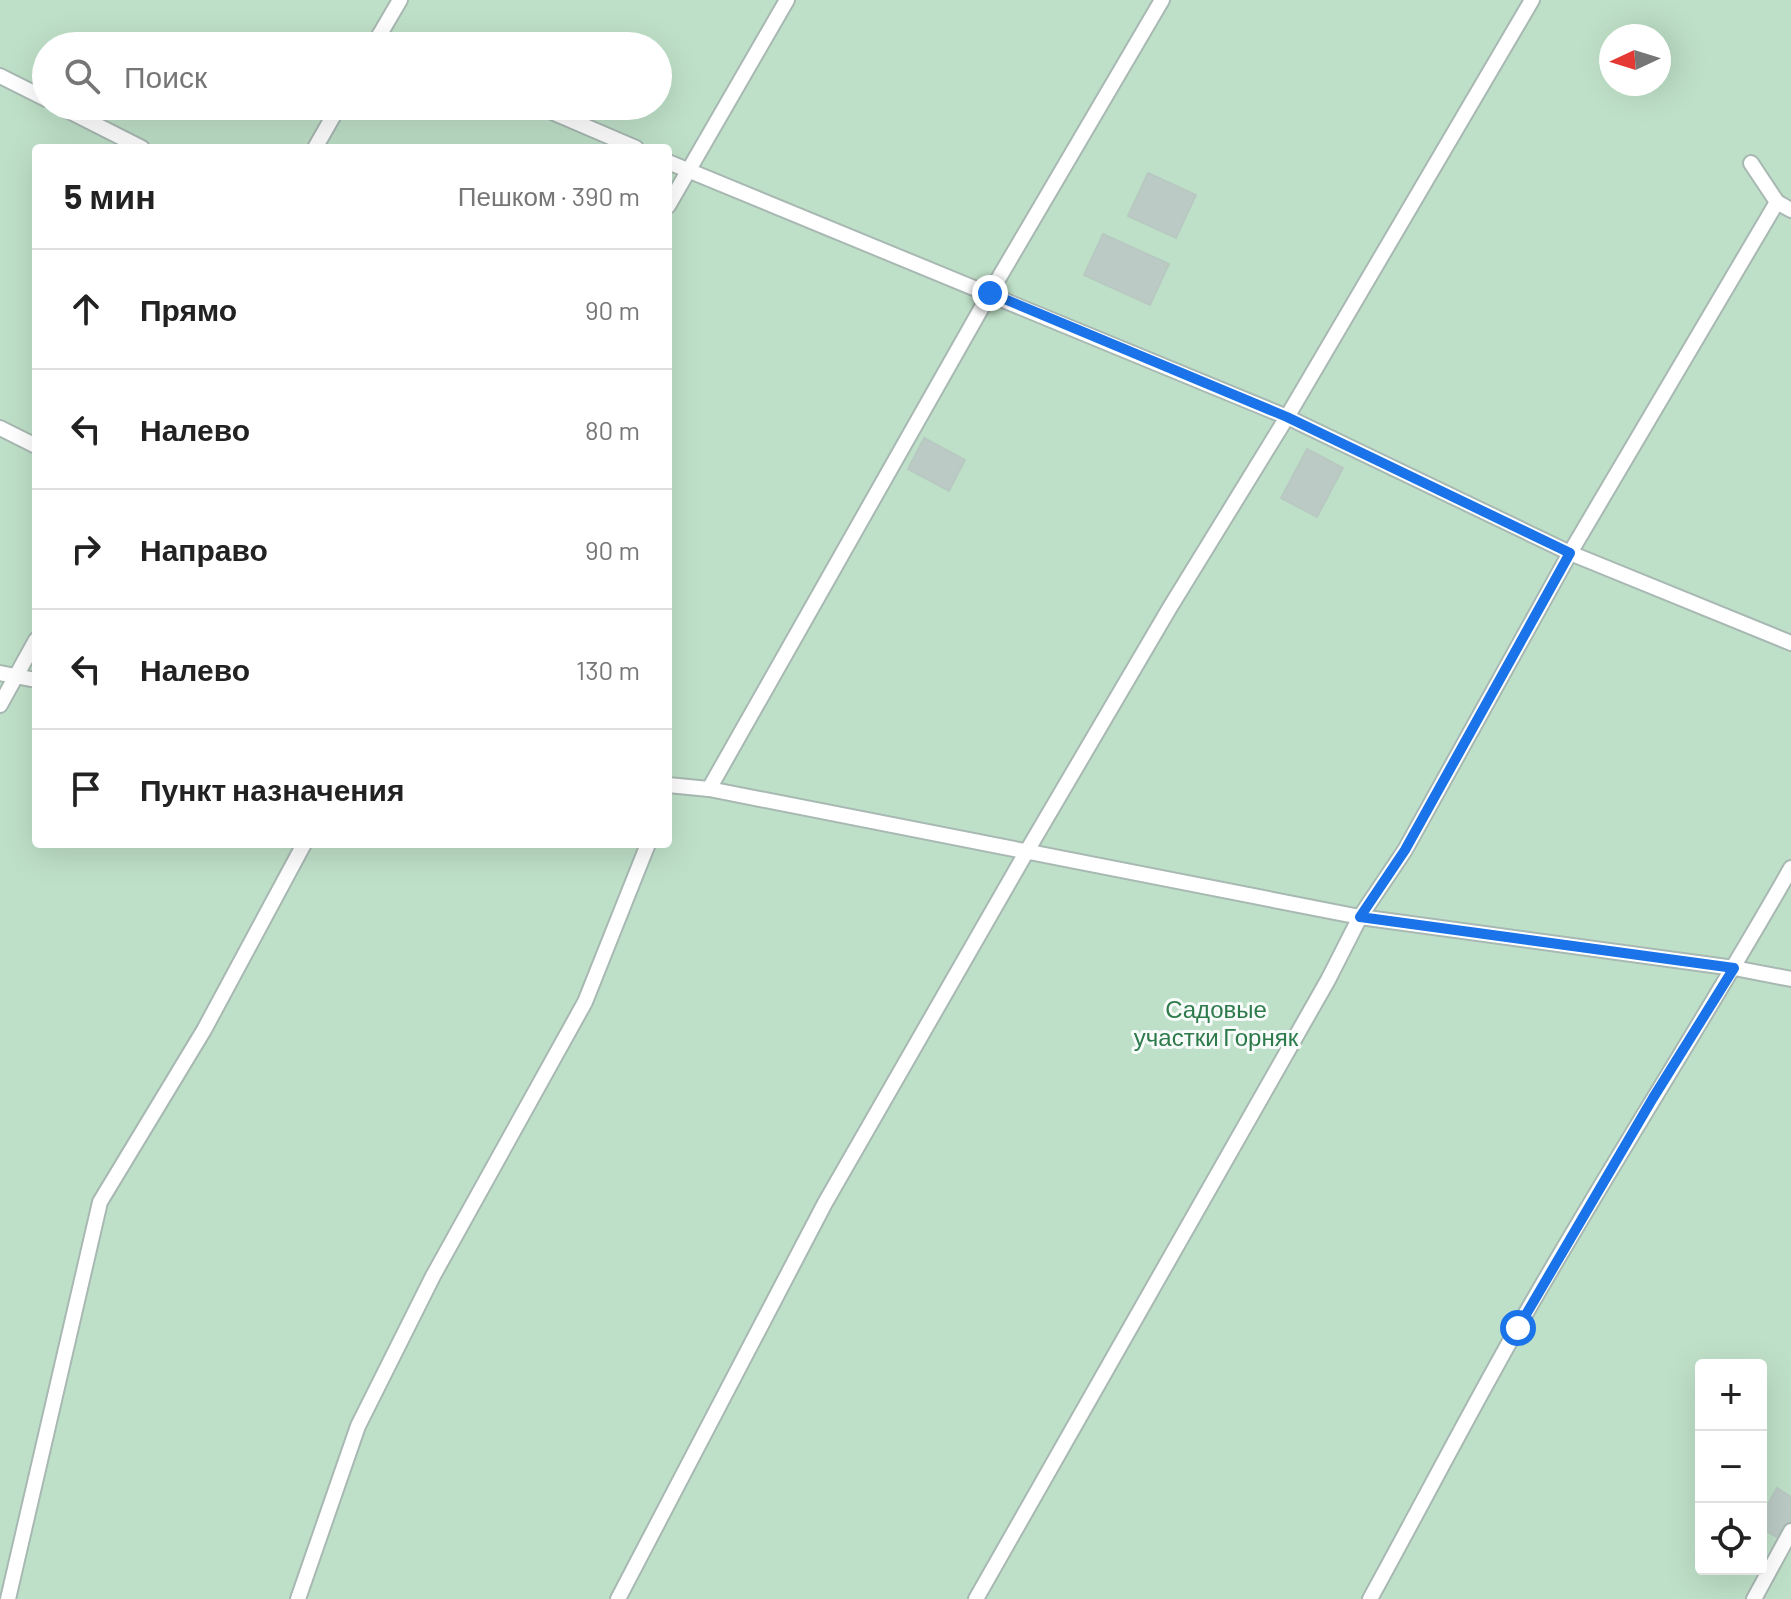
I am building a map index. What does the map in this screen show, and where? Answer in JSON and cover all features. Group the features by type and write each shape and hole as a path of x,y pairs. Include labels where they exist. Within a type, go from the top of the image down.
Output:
{"lane":[{"path":"381,32 400,0"},
{"path":"672,199 787,0"},
{"path":"709,789 990,293 1162,0"},
{"path":"618,1599 825,1203 1169,609 1287,417 1532,0"},
{"path":"0,76 32,92"},
{"path":"87,120 134,144"},
{"path":"317,144 331,120"},
{"path":"571,120 627,144"},
{"path":"1751,163 1777,202 1791,210"},
{"path":"672,164 1287,417 1570,553 1791,643"},
{"path":"976,1599 1328,980 1360,917 1405,850 1570,553 1777,202"},
{"path":"0,428 32,444"},
{"path":"0,705 32,647"},
{"path":"0,673 32,679"},
{"path":"672,788 709,789 1360,917 1734,968 1791,979"},
{"path":"8,1599 100,1202 204,1030 302,848"},
{"path":"298,1599 358,1426 433,1276 585,1002 646,848"},
{"path":"1370,1599 1518,1328 1791,868"},
{"path":"1754,1599 1791,1531"}],"green space":[{"name":"Садовые участки Горняк","path":"0,0 1791,0 1791,1599 0,1599"}],"building":[{"path":"1148,173 1196,195 1176,238 1128,216"},
{"path":"1103,234 1169,264 1150,305 1084,275"},
{"path":"924,438 965,460 949,491 908,469"},
{"path":"1307,449 1343,468 1317,517 1281,498"},
{"path":"1777,1488 1791,1497 1791,1519 1780,1539 1767,1531 1767,1506"}],"route":[{"path":"990,293 1287,417 1570,553 1405,850 1360,917 1734,968 1653,1098 1518,1328"}]}
